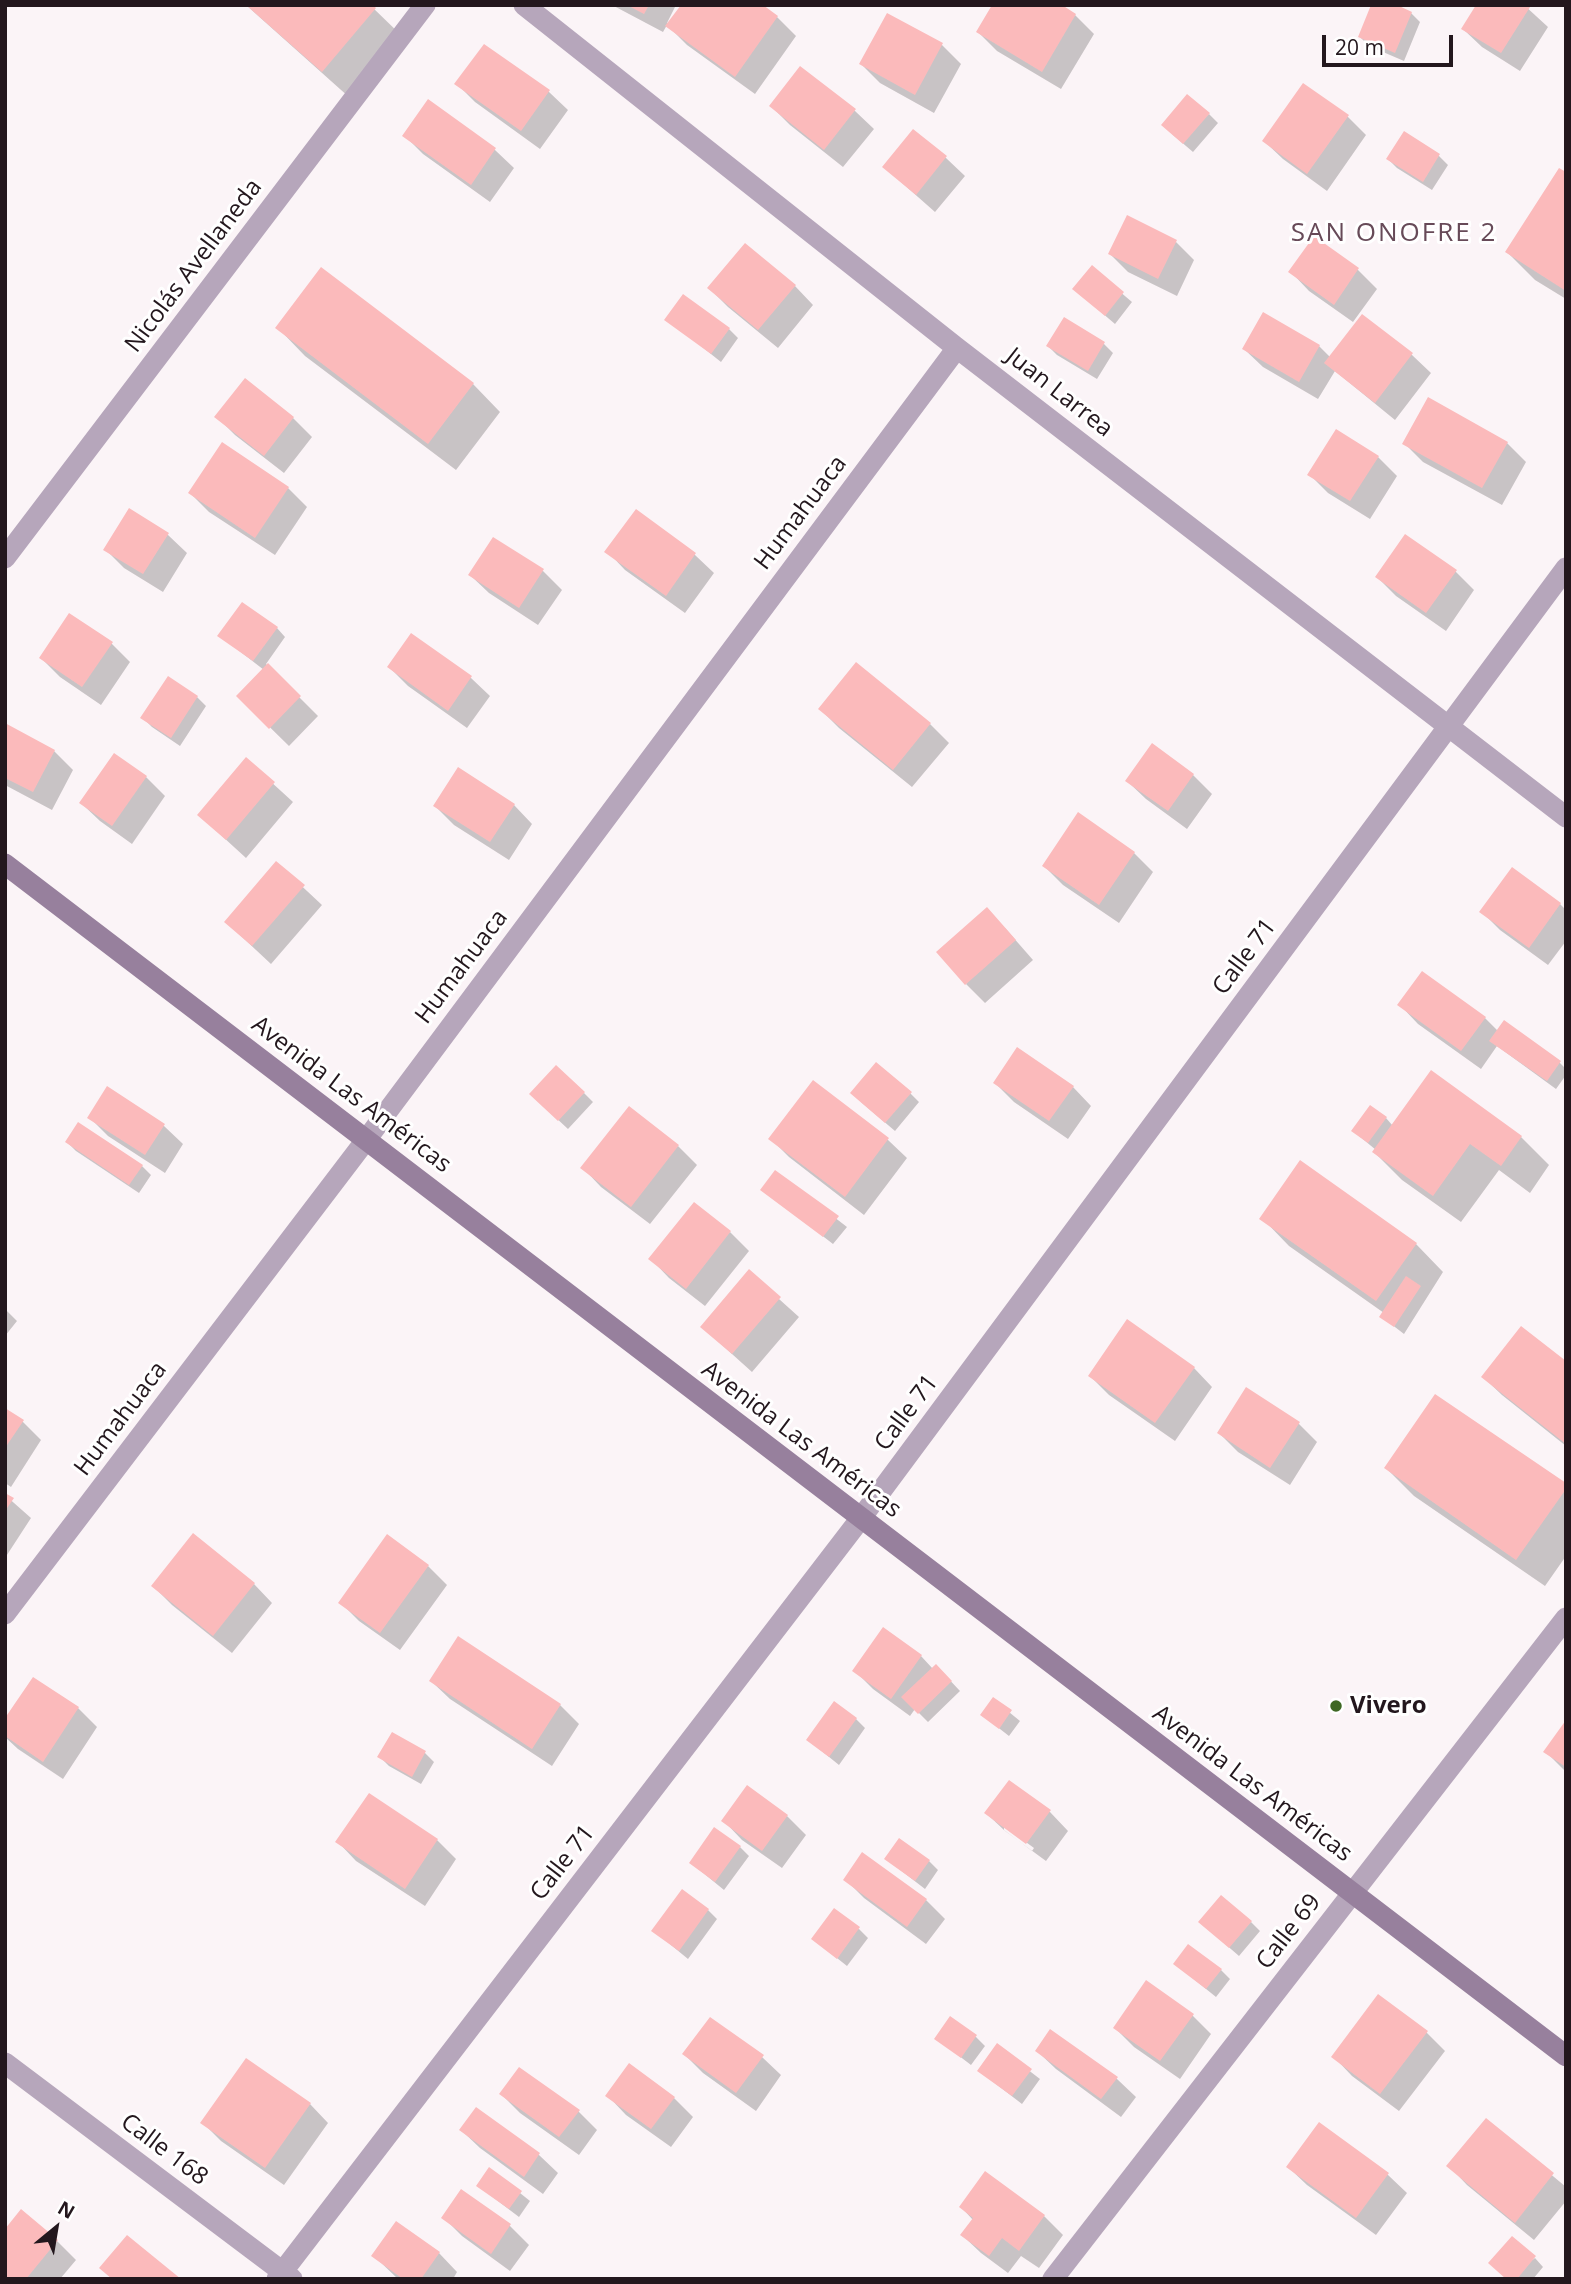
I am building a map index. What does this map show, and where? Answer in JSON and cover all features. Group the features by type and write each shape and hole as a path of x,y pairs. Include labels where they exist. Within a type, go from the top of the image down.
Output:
{"main road":[{"name":"Avenida Las Américas","path":"5,864 1566,2056"}],"street":[{"name":"Nicolás Avellaneda","path":"5,558 425,5"},
{"name":"Juan Larrea","path":"524,5 957,348 1566,817"},
{"name":"Humahuaca","path":"5,1614 366,1140 957,348"},
{"name":"Calle 71","path":"284,2276 861,1518 1566,568"},
{"name":"Calle 69","path":"1053,2279 1566,1618"},
{"name":"Calle 168","path":"5,2063 284,2276"}],"building":[{"path":"246,5 373,5 376,8 322,72"},
{"path":"627,5 649,5 644,14"},
{"path":"681,5 763,5 778,16 735,77 665,26"},
{"path":"992,5 1062,5 1076,14 1042,72 976,32"},
{"path":"1371,5 1397,5 1412,12 1395,53 1358,37"},
{"path":"1476,5 1530,7 1501,53 1461,29"},
{"path":"887,13 943,43 915,95 859,64"},
{"path":"484,44 550,90 521,131 454,84"},
{"path":"800,66 856,109 824,150 769,106"},
{"path":"1303,83 1349,115 1307,174 1262,141"},
{"path":"1187,94 1210,113 1183,144 1161,125"},
{"path":"428,99 496,148 471,185 402,136"},
{"path":"913,129 947,156 916,195 882,167"},
{"path":"1404,131 1440,154 1423,182 1386,159"},
{"path":"1559,168 1566,172 1566,291 1505,252"},
{"path":"1127,215 1177,240 1158,279 1108,254"},
{"path":"1314,236 1359,268 1334,305 1288,272"},
{"path":"745,243 796,285 758,330 707,288"},
{"path":"1092,265 1124,292 1105,316 1072,289"},
{"path":"321,267 474,383 428,444 275,328"},
{"path":"683,294 730,328 711,354 664,320"},
{"path":"1263,312 1320,345 1299,382 1242,349"},
{"path":"1362,314 1413,353 1375,403 1324,363"},
{"path":"1064,317 1105,342 1088,371 1046,346"},
{"path":"245,378 294,417 264,456 214,417"},
{"path":"1428,397 1508,442 1482,488 1402,444"},
{"path":"1336,429 1379,456 1350,501 1307,475"},
{"path":"222,442 289,487 255,538 188,493"},
{"path":"129,508 169,533 143,574 103,550"},
{"path":"636,509 696,553 666,596 604,552"},
{"path":"1405,534 1457,570 1426,613 1375,577"},
{"path":"493,537 544,569 519,608 468,575"},
{"path":"242,602 278,627 253,661 217,636"},
{"path":"69,613 113,642 82,687 39,658"},
{"path":"411,633 472,676 448,711 387,667"},
{"path":"856,662 931,723 893,770 818,709"},
{"path":"268,663 301,696 269,729 236,696"},
{"path":"168,676 198,696 171,738 140,718"},
{"path":"5,723 55,750 33,792 5,778"},
{"path":"1152,743 1194,774 1168,811 1125,781"},
{"path":"114,753 147,776 112,826 79,803"},
{"path":"246,757 275,782 226,840 197,815"},
{"path":"458,767 515,804 490,842 433,806"},
{"path":"1078,812 1135,852 1099,905 1042,866"},
{"path":"276,861 305,885 252,946 224,922"},
{"path":"1512,867 1561,903 1529,948 1479,912"},
{"path":"987,907 1016,940 965,985 936,952"},
{"path":"1422,971 1486,1017 1461,1051 1397,1005"},
{"path":"1504,1020 1561,1061 1547,1081 1489,1041"},
{"path":"1017,1047 1074,1086 1049,1121 993,1083"},
{"path":"876,1062 912,1092 885,1123 850,1093"},
{"path":"556,1065 585,1092 558,1121 529,1094"},
{"path":"1431,1070 1522,1136 1501,1166 1470,1144 1433,1196 1372,1152"},
{"path":"813,1080 889,1138 845,1197 768,1139"},
{"path":"107,1086 165,1124 145,1155 87,1118"},
{"path":"1370,1105 1387,1117 1368,1143 1351,1131"},
{"path":"629,1106 679,1145 631,1207 580,1168"},
{"path":"78,1122 143,1165 129,1185 65,1142"},
{"path":"1300,1160 1417,1243 1376,1301 1259,1219"},
{"path":"775,1170 839,1216 823,1237 760,1190"},
{"path":"694,1202 731,1231 686,1289 648,1259"},
{"path":"749,1269 781,1297 732,1354 700,1327"},
{"path":"1406,1276 1421,1286 1394,1327 1379,1317"},
{"path":"1127,1319 1195,1367 1155,1423 1088,1376"},
{"path":"1521,1326 1566,1361 1566,1444 1481,1377"},
{"path":"1246,1387 1300,1422 1270,1468 1217,1433"},
{"path":"1435,1394 1566,1483 1566,1489 1516,1560 1384,1468"},
{"path":"5,1408 24,1420 5,1448"},
{"path":"5,1493 14,1498 5,1511"},
{"path":"193,1533 255,1583 213,1636 151,1586"},
{"path":"387,1534 429,1565 380,1633 338,1603"},
{"path":"883,1627 922,1655 891,1699 852,1671"},
{"path":"458,1636 561,1704 532,1749 429,1681"},
{"path":"936,1664 952,1681 918,1714 901,1697"},
{"path":"33,1677 79,1707 43,1762 5,1736 5,1718"},
{"path":"993,1697 1012,1710 999,1729 980,1715"},
{"path":"834,1701 857,1718 829,1757 806,1740"},
{"path":"1566,1720 1566,1767 1543,1752"},
{"path":"392,1732 426,1751 412,1777 377,1757"},
{"path":"1009,1780 1051,1810 1026,1844 984,1813"},
{"path":"747,1785 788,1815 762,1851 721,1821"},
{"path":"369,1793 438,1839 405,1889 335,1842"},
{"path":"714,1827 741,1846 715,1882 689,1863"},
{"path":"899,1838 930,1860 915,1881 884,1859"},
{"path":"862,1852 927,1899 907,1927 843,1880"},
{"path":"682,1889 709,1909 679,1951 651,1931"},
{"path":"1221,1895 1252,1921 1229,1948 1198,1922"},
{"path":"834,1908 860,1927 837,1959 811,1939"},
{"path":"1188,1944 1222,1969 1206,1989 1173,1964"},
{"path":"1146,1980 1194,2014 1160,2061 1113,2028"},
{"path":"1378,1994 1428,2031 1380,2094 1331,2057"},
{"path":"950,2016 977,2035 961,2058 934,2039"},
{"path":"710,2017 764,2055 736,2093 682,2054"},
{"path":"1050,2029 1118,2077 1101,2099 1035,2051"},
{"path":"997,2043 1032,2069 1012,2096 977,2071"},
{"path":"246,2058 311,2103 265,2168 200,2123"},
{"path":"629,2063 675,2097 651,2129 605,2096"},
{"path":"519,2067 580,2110 559,2137 499,2094"},
{"path":"476,2107 540,2153 524,2177 459,2130"},
{"path":"1486,2118 1554,2173 1515,2223 1446,2166"},
{"path":"1319,2122 1389,2173 1356,2218 1286,2167"},
{"path":"489,2167 522,2191 509,2209 476,2186"},
{"path":"985,2171 1045,2215 1019,2251 1002,2238 989,2256 960,2235 973,2218 959,2207"},
{"path":"461,2189 511,2224 491,2254 441,2218"},
{"path":"21,2209 58,2240 26,2279 5,2279 5,2229"},
{"path":"396,2221 440,2252 421,2279 403,2279 371,2256"},
{"path":"127,2235 181,2279 112,2279 99,2268"},
{"path":"1512,2236 1536,2256 1517,2279 1506,2279 1488,2263"}],"place":[{"name":"Vivero","path":"1336,1706"}],"district":[{"name":"SAN ONOFRE 2","path":"1394,234"}]}
